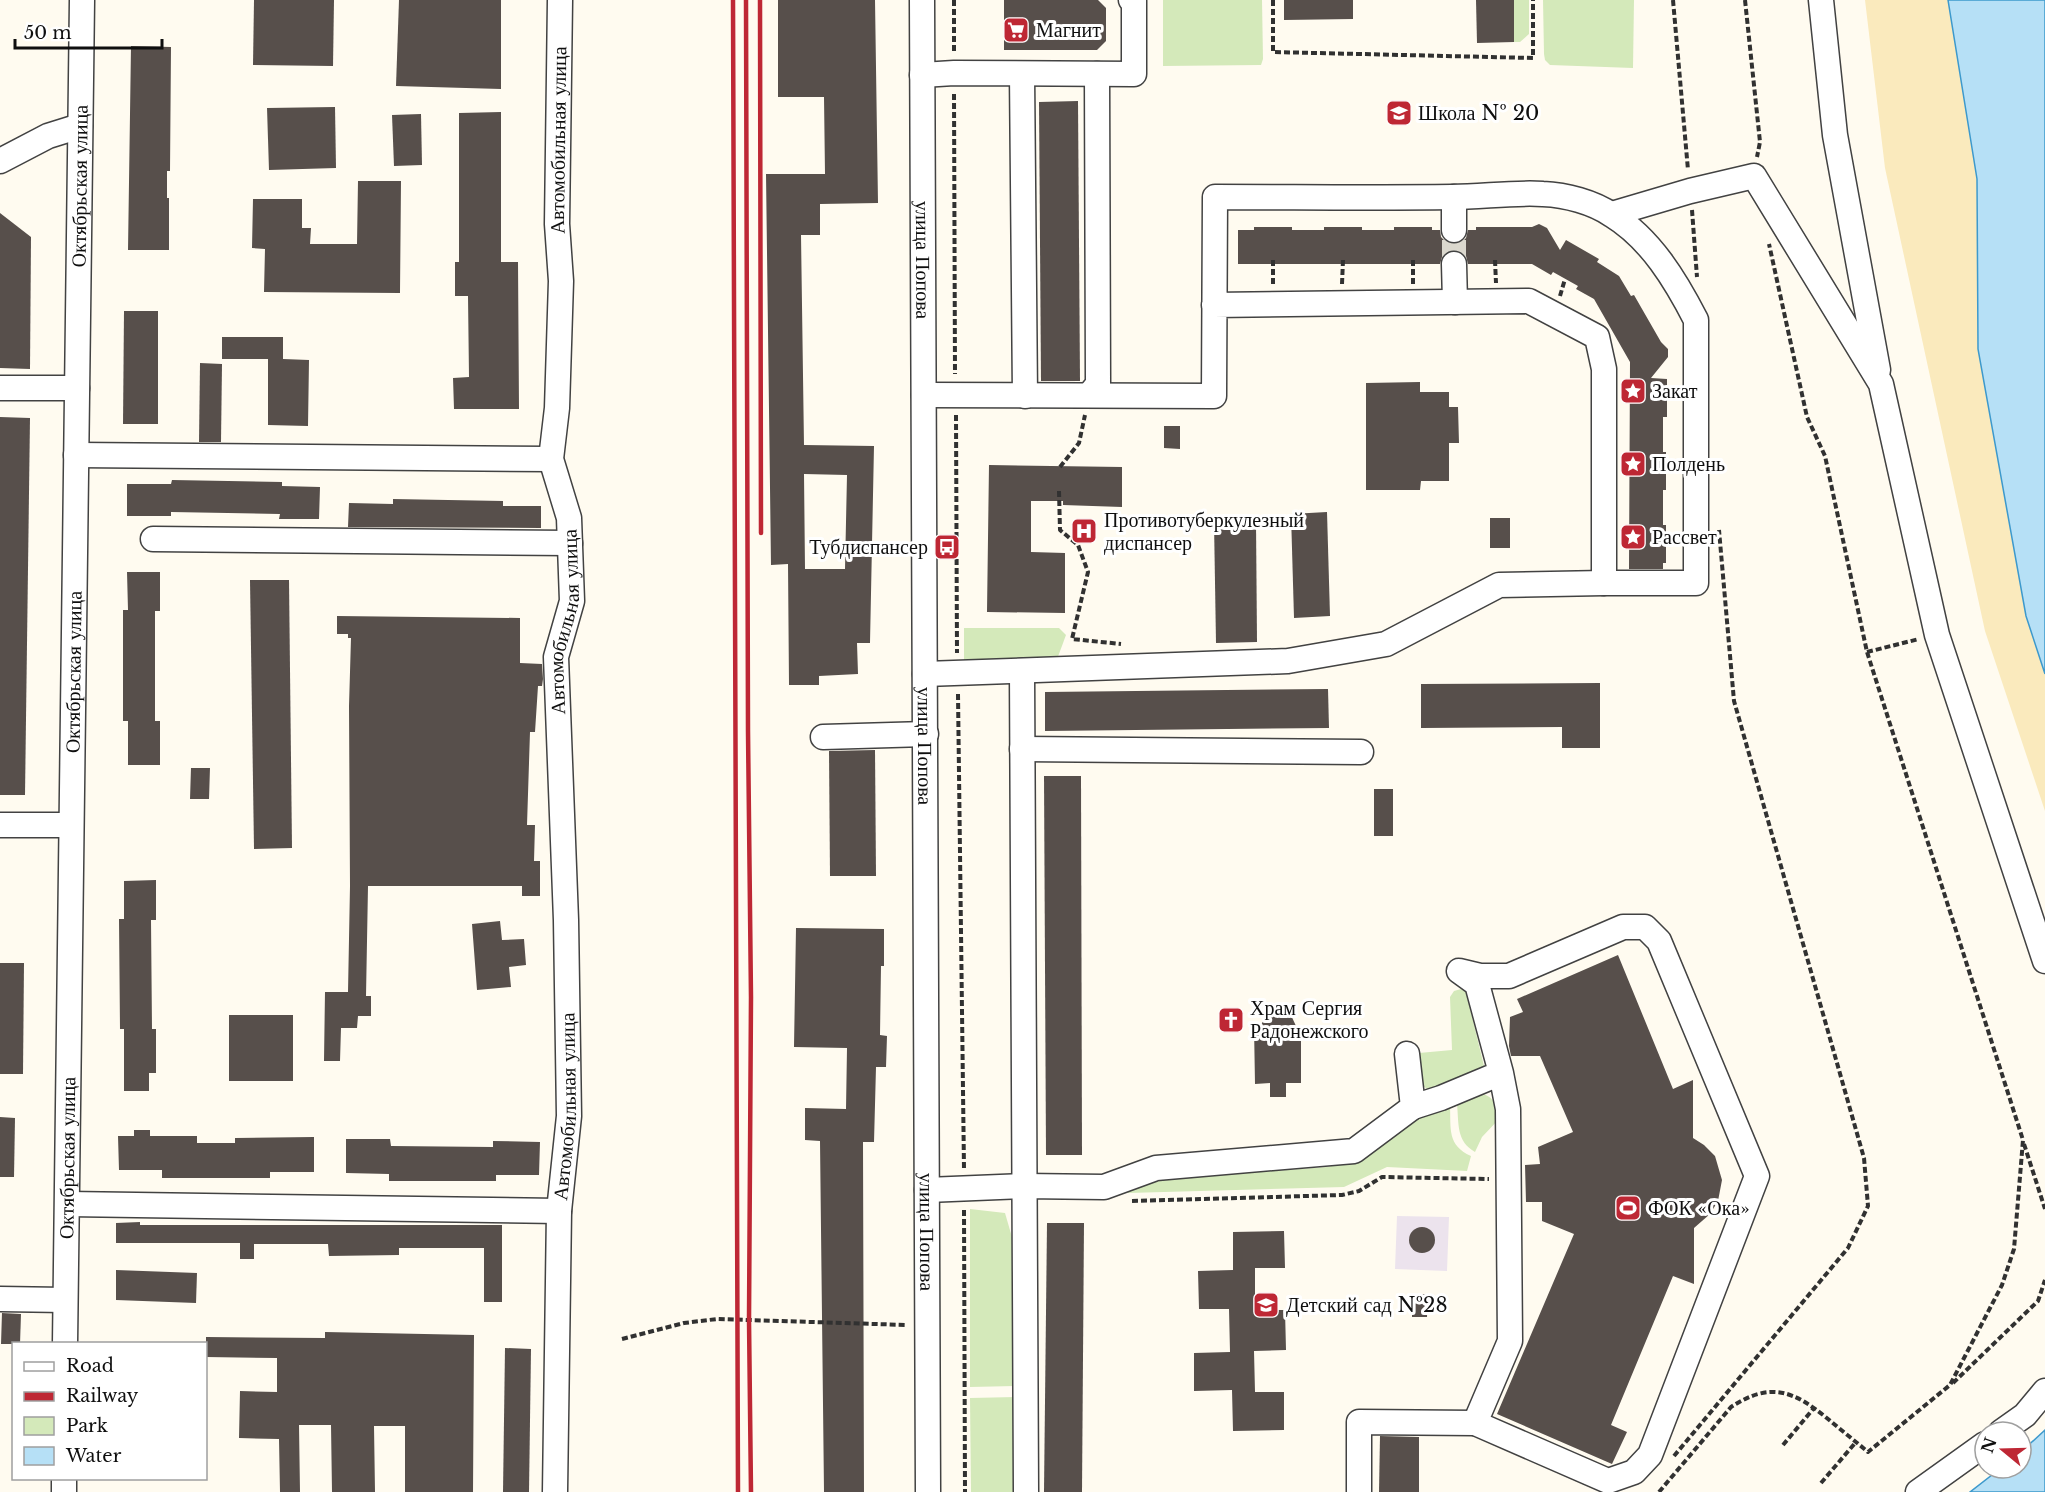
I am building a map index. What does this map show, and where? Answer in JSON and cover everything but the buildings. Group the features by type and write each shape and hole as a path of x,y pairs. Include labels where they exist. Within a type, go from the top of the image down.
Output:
{"street":[{"name":"Октябрьская улица","path":"65,1342 82,0"},
{"name":"Автомобильная улица","path":"555,1492 559,1211 569,1116 566,920 556,657 572,601 569,518 551,459 557,408 561,281 557,224 560,0"},
{"name":"улица Попова","path":"922,0 928,1492"},
{"path":"922,75 954,73 1134,74 1134,1 1131,0"},
{"path":"1821,0 1835,135 1881,384 1937,635 2045,961"},
{"path":"1022,74 1024,396"},
{"path":"1090,394 1098,384 1097,74"},
{"path":"0,161 48,136 80,126"},
{"path":"1612,214 1690,191 1754,176 1881,384"},
{"path":"924,394 1214,396 1215,197 1454,197 1544,194 1581,200 1612,214 1638,236 1679,285 1696,320 1696,583 1499,585 1386,644 1288,661 925,674"},
{"path":"1454,197 1454,230"},
{"path":"1454,264 1455,302"},
{"path":"1214,305 1529,301 1597,337 1604,369 1604,584"},
{"path":"0,388 77,388"},
{"path":"76,455 551,459"},
{"path":"153,539 570,543"},
{"path":"1022,671 1026,1492"},
{"path":"823,737 926,734"},
{"path":"1022,749 1361,752"},
{"path":"0,825 70,825"},
{"path":"1359,1492 1359,1422 1475,1423 1608,1481 1634,1472 1650,1455 1756,1176 1659,941 1645,927 1623,927 1509,976 1480,976 1459,971 1477,984 1501,1073 1508,1109 1510,1341 1475,1423"},
{"path":"1407,1054 1413,1107"},
{"path":"927,1190 1024,1186 1104,1187 1156,1168 1354,1151 1413,1107 1501,1073"},
{"path":"68,1204 559,1211"},
{"path":"0,1299 65,1300"},
{"path":"2018,1420 2045,1391"},
{"path":"1918,1492 1973,1453"}],"path":[{"path":"954,0 957,674 964,1189 965,1492"},
{"path":"1273,0 1273,52 1533,57 1533,0"},
{"path":"1673,0 1698,286"},
{"path":"1745,0 1760,142 1754,176"},
{"path":"1766,234 1807,417 1825,456 1867,652 2045,1209"},
{"path":"1060,467 1079,443 1090,394"},
{"path":"1059,491 1060,530 1078,545 1088,572 1072,639 1129,645"},
{"path":"1666,1465 1848,1248 1868,1206 1864,1158 1734,701 1719,523"},
{"path":"1867,652 1937,635"},
{"path":"1950,1385 2002,1285 2014,1249 2023,1140"},
{"path":"1122,1201 1342,1195 1359,1191 1382,1177 1508,1179"},
{"path":"1659,1492 1731,1407 1746,1397 1764,1392 1782,1392 1799,1398 1868,1452 1950,1385 2038,1301 2045,1280"},
{"path":"622,1339 684,1323 717,1319 928,1326"},
{"path":"1783,1445 1814,1408"},
{"path":"1821,1483 1856,1442"}],"shaded area":[{"path":"1397,1216 1449,1217 1447,1271 1395,1269"}],"green space":[{"path":"1163,0 1262,0 1263,59 1261,65 1163,66"},
{"path":"1514,0 1529,0 1529,34 1520,42 1514,42"},
{"path":"1543,0 1634,0 1633,68 1550,65 1545,60 1544,54"},
{"path":"964,628 1059,628 1066,635 1056,662 964,664"},
{"path":"1461,989 1466,992 1484,1066 1479,1073 1430,1091 1423,1086 1417,1056 1419,1053 1452,1050 1450,997 1454,991"},
{"path":"1479,1093 1494,1101 1500,1118 1482,1137 1475,1152 1464,1143 1461,1137 1457,1104"},
{"path":"1450,1106 1454,1141 1463,1152 1471,1156 1467,1171 1387,1167 1344,1187 1128,1193 1128,1185 1134,1181 1327,1167 1340,1164 1388,1130"},
{"path":"970,1209 1005,1213 1016,1251 1015,1386 970,1387"},
{"path":"1016,1397 1017,1492 971,1492 970,1398"}],"sand":[{"path":"1865,0 1948,0 1977,179 1978,349 2026,616 2045,674 2045,811 1985,631 1885,168"}],"water":[{"path":"1948,0 2045,0 2045,674 2026,616 1978,349 1977,179"},
{"path":"2045,1430 2045,1492 1970,1492 1986,1480 2033,1480 2033,1441"}],"tunnel":[{"path":"1454,230 1454,264"}],"railway":[{"path":"733,0 738,1492"},
{"path":"746,0 751,1492"},
{"path":"760,0 761,533"}],"place":[{"name":"Магнит","path":"1016,30"},
{"name":"Школа № 20","path":"1399,113"},
{"name":"Закат","path":"1633,391"},
{"name":"Полдень","path":"1633,464"},
{"name":"Противотуберкулезный диспансер","path":"1084,531"},
{"name":"Рассвет","path":"1633,537"},
{"name":"Тубдиспансер","path":"947,547"},
{"name":"Храм Сергия Радонежского","path":"1231,1020"},
{"name":"ФОК «Ока»","path":"1628,1208"},
{"name":"Детский сад №28","path":"1266,1305"}]}
